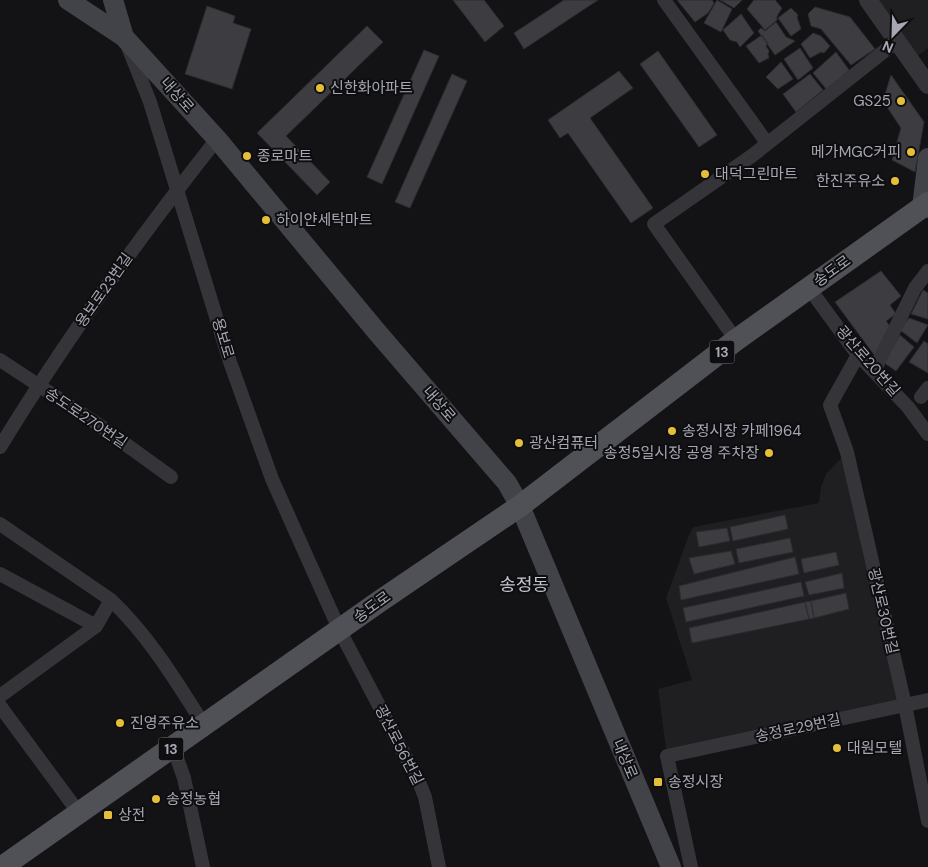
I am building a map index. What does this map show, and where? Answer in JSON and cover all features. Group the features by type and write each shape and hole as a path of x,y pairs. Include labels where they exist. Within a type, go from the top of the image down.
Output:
{"main road":[{"path":"68,0 124,37"},
{"name":"내상로","path":"112,0 124,37 217,139 359,310 507,483 520,506 671,867"},
{"path":"926,206 928,158"},
{"name":"송도로","path":"2,867 520,506 736,340 926,206"}],"street":[{"path":"868,0 928,85"},
{"path":"666,2 767,143"},
{"name":"용보로","path":"124,37 150,102 230,362 272,479 340,631"},
{"path":"736,340 654,224 767,143 897,41"},
{"name":"용보로23번길","path":"0,447 38,385 116,270 217,139"},
{"path":"874,371 915,288 928,271"},
{"name":"광산로20번길","path":"809,288 858,355 908,407 928,434"},
{"name":"광산로30번길","path":"858,355 830,405 847,452 905,705 928,820"},
{"name":"송도로270번길","path":"0,360 100,425 171,477"},
{"path":"0,524 111,600 130,618 154,649 204,725"},
{"path":"0,574 96,626"},
{"path":"0,696 96,626 111,600"},
{"name":"광산로56번길","path":"340,631 425,797 439,867"},
{"name":"송정로29번길","path":"691,867 667,756 928,700"},
{"path":"0,706 79,813"},
{"path":"173,747 184,778 202,867"}],"shaded area":[{"path":"868,0 928,0 928,48 912,61"},
{"path":"847,452 905,705 667,756 658,689 692,680 666,598 693,527 819,503 821,487 826,474"}],"building":[{"path":"453,0 484,0 504,26 485,42"},
{"path":"564,0 598,0 524,49 514,33"},
{"path":"677,0 712,0 714,3 708,13 695,22"},
{"path":"717,0 732,9 721,32 704,23"},
{"path":"720,0 742,0 734,8"},
{"path":"754,0 775,0 782,8 777,16 777,20 765,30 747,9"},
{"path":"207,6 235,16 233,23 251,29 232,89 185,74"},
{"path":"815,7 850,17 875,49 851,65 821,29 811,26 808,14"},
{"path":"791,8 798,15 801,29 791,36 778,18"},
{"path":"741,14 754,33 740,47 737,42 730,40 723,30"},
{"path":"776,22 786,37 795,41 775,55 758,31 761,28 765,31"},
{"name":"신한화아파트","path":"367,26 383,42 286,136 330,182 317,195 257,133"},
{"path":"813,33 821,36 830,46 824,53 821,52 810,58 801,44"},
{"path":"762,35 768,43 766,46 769,51 769,58 759,63 746,46"},
{"path":"800,48 813,68 798,80 784,59"},
{"path":"424,50 439,56 382,184 367,177"},
{"path":"658,51 717,135 699,147 640,64"},
{"path":"836,52 849,70 827,90 813,73"},
{"path":"781,62 793,79 778,89 766,77"},
{"path":"619,71 633,88 590,118 653,208 631,223 568,133 560,138 548,120"},
{"path":"452,74 467,81 410,208 395,202"},
{"path":"810,74 823,90 796,112 783,94"},
{"path":"891,75 924,122 915,172 892,160 901,128 883,101"},
{"path":"881,271 901,296 890,305 896,314 886,321 892,329 875,356 835,302"},
{"path":"923,290 928,293 928,319 911,314"},
{"path":"909,318 928,325 917,343 900,330"},
{"path":"900,335 914,347 896,371 883,362"},
{"path":"924,341 928,344 928,373 909,362"},
{"path":"785,515 788,529 733,541 730,527"},
{"path":"727,528 730,541 699,547 696,532"},
{"path":"790,538 793,552 739,563 736,549"},
{"path":"731,551 735,564 694,574 689,558"},
{"path":"836,552 839,565 804,573 801,559"},
{"path":"795,557 799,574 681,600 679,586"},
{"path":"842,573 844,588 809,595 805,582"},
{"path":"801,582 804,596 686,622 683,608"},
{"path":"846,593 849,609 814,618 811,601"},
{"path":"811,601 814,618 809,619 805,602"},
{"path":"805,602 809,619 692,643 689,628"}],"place":[{"name":"신한화아파트","path":"320,88"},
{"name":"GS25","path":"901,101"},
{"name":"메가MGC커피","path":"911,152"},
{"name":"종로마트","path":"247,156"},
{"name":"대덕그린마트","path":"705,174"},
{"name":"한진주유소","path":"895,181"},
{"name":"하이얀세탁마트","path":"266,220"},
{"name":"송정시장 카페1964","path":"672,431"},
{"name":"광산컴퓨터","path":"519,443"},
{"name":"송정5일시장 공영 주차장","path":"769,453"},
{"name":"진영주유소","path":"120,723"},
{"name":"대원모텔","path":"837,748"},
{"name":"송정시장","path":"658,782"},
{"name":"송정농협","path":"156,799"},
{"name":"상전","path":"108,815"}],"district":[{"name":"송정동","path":"524,585"}]}
